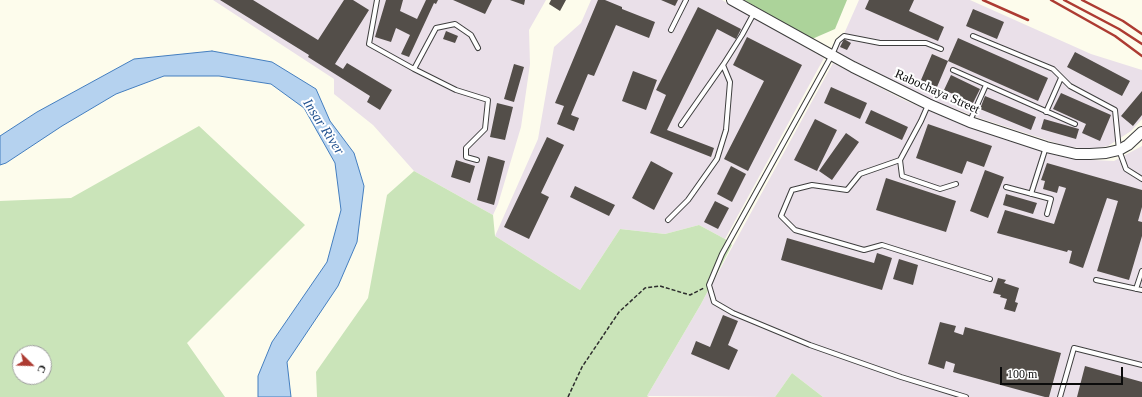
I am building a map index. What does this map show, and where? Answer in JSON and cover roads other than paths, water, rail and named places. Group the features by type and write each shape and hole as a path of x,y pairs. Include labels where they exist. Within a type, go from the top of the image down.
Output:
{"street":[{"name":"Rabochaya Street","path":"732,0 832,55 928,104 970,122 1046,147 1076,154 1090,154 1119,150 1128,145 1142,132"}],"lane":[{"path":"377,0 369,44 456,90 488,100 485,129 466,148 466,157 478,160"},
{"path":"671,30 686,0"},
{"path":"680,125 723,65 754,13"},
{"path":"414,69 436,28 455,24 471,35 478,48"},
{"path":"941,49 926,43 880,43 844,36 838,41 832,55 722,254 709,285 714,302 733,313 810,345 901,377 966,397"},
{"path":"973,36 1053,69 1070,86 1115,110 1119,150 1126,169 1142,179"},
{"path":"668,220 688,200 717,159 726,130 730,82 723,65"},
{"path":"952,70 1075,124"},
{"path":"1046,112 1061,78"},
{"path":"970,122 986,85"},
{"path":"928,104 921,121 900,160 902,176 940,189 956,184"},
{"path":"1031,194 1046,147"},
{"path":"900,160 860,174 847,190 812,185 792,190 781,216 795,230 864,250 882,246 990,279"},
{"path":"1006,187 1051,198 1047,214"},
{"path":"1136,289 1142,271"},
{"path":"1096,280 1142,290"},
{"path":"1060,397 1074,348 1142,365"}],"water":[{"name":"Insar River","path":"212,51 272,62 316,89 330,121 354,153 364,186 357,242 338,286 287,362 291,397 258,397 258,376 272,342 327,262 341,210 335,163 304,108 271,84 219,76 164,76 116,94 62,126 6,163 0,165 0,136 37,112 134,59"}],"railway":[{"path":"983,0 1028,20"},
{"path":"1051,0 1115,36 1142,56"},
{"path":"1064,0 1119,29 1142,44"},
{"path":"1082,0 1123,21 1142,34"}]}
